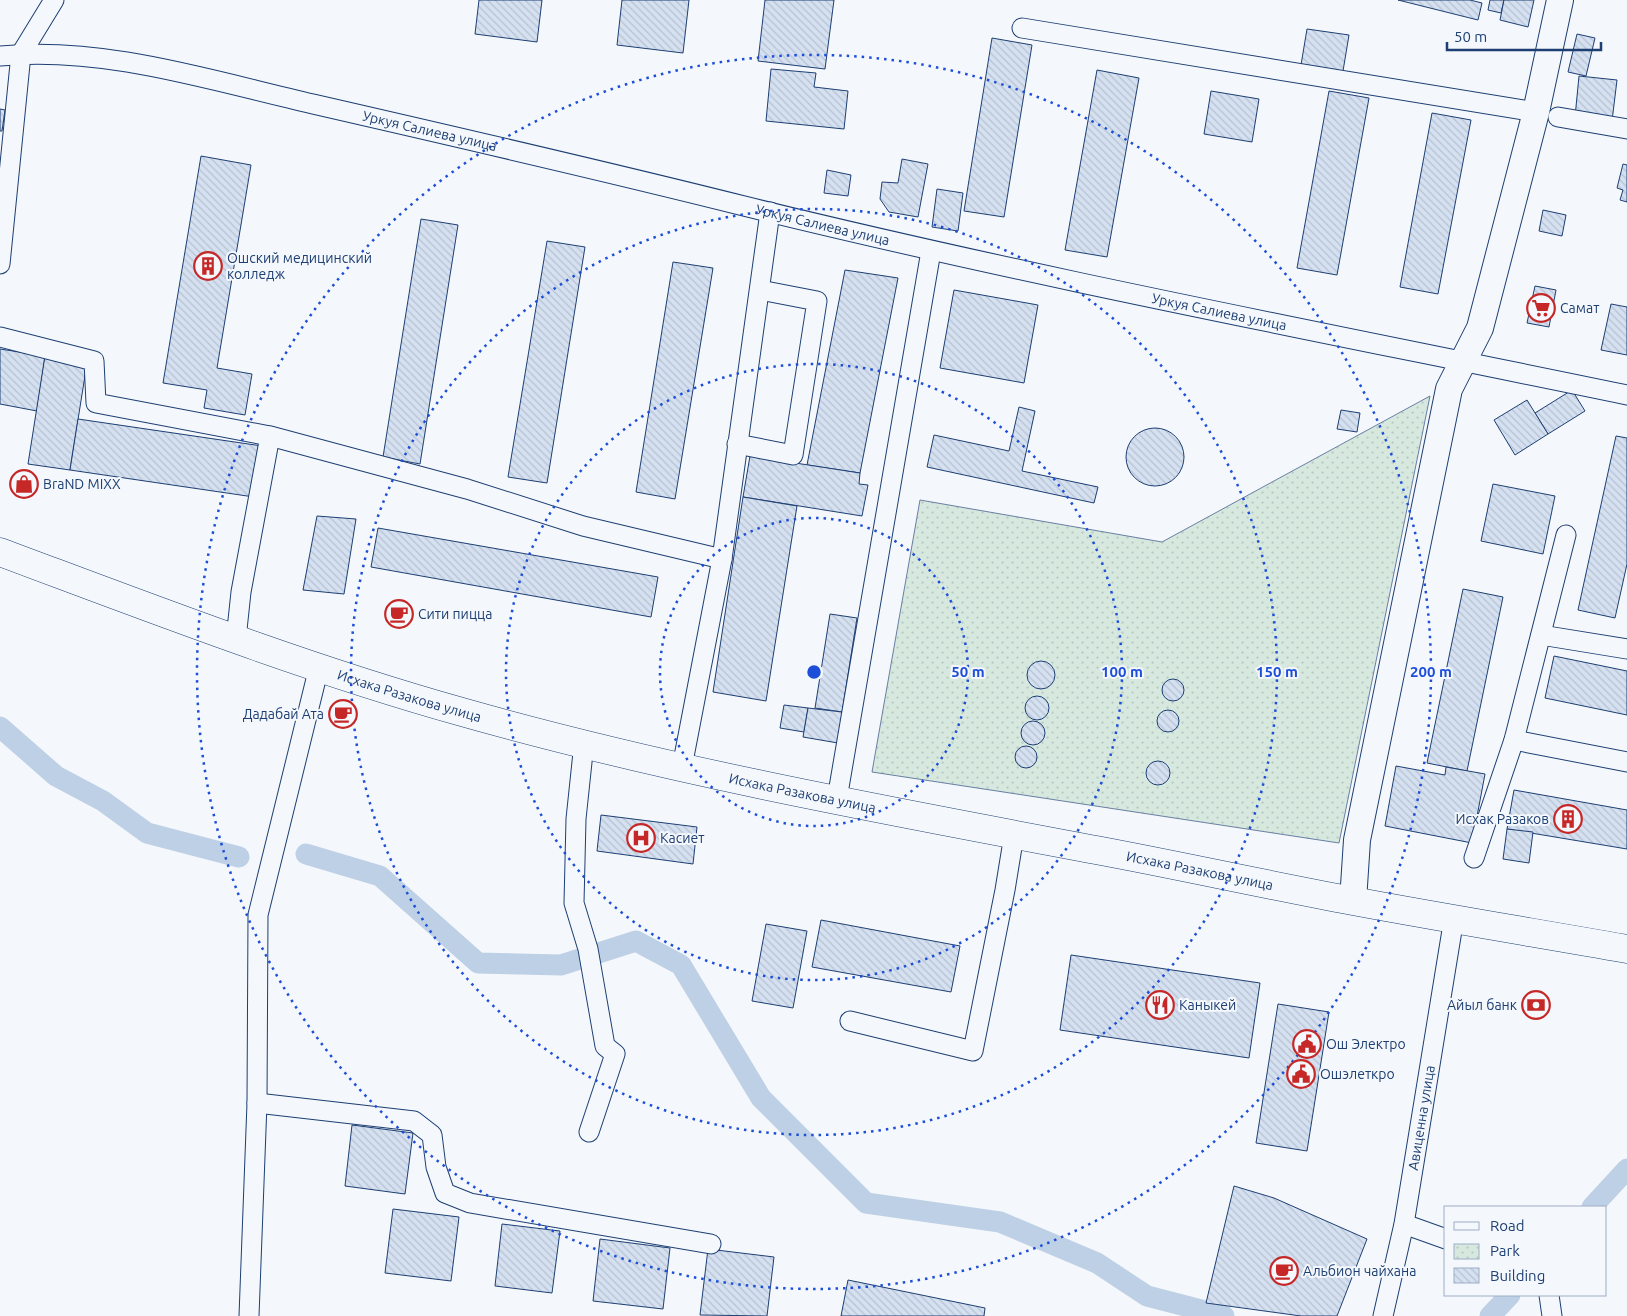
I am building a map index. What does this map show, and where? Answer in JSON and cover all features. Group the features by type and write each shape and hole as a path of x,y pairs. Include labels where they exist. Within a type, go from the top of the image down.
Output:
{"main road":[{"name":"Исхака Разакова улица","path":"0,552 236,639 460,712 682,767 837,800 1353,901 1627,948"}],"street":[{"path":"0,264 21,54 54,0"},
{"path":"1353,901 1357,840 1448,390 1480,328 1547,114 1560,0"},
{"path":"1022,28 1547,114 1627,129"},
{"name":"Уркуя Салиева улица","path":"0,56 21,54 94,57 161,69 540,156 931,252 1627,395"},
{"path":"682,767 722,559 770,212"},
{"path":"837,800 931,252"},
{"path":"737,444 793,455 817,301 760,290"},
{"path":"0,336 94,361 96,403 270,436 467,489 583,526 722,559"},
{"path":"236,639 241,592 270,436"},
{"path":"1474,858 1514,740 1566,535"},
{"path":"1540,635 1627,649"},
{"path":"249,1316 257,1104 258,915 319,667"},
{"path":"1514,740 1627,762"},
{"path":"584,743 576,819 574,903 589,958 605,1046 615,1054 589,1132"},
{"path":"850,1021 973,1051 1006,890 1014,834"},
{"name":"Авиценна улица","path":"1383,1316 1404,1224 1454,918"},
{"path":"257,1104 414,1121 432,1135 436,1167 445,1193 470,1203 710,1244"},
{"path":"1404,1224 1444,1238"},
{"path":"1548,1296 1552,1316"}],"green space":[{"path":"1430,396 1339,843 872,772 920,500 1162,542"}],"building":[{"path":"479,0 542,0 537,42 475,34"},
{"path":"622,0 689,0 683,53 617,45"},
{"path":"765,0 834,0 825,69 758,61"},
{"path":"1398,0 1470,0 1482,3 1478,20"},
{"path":"1490,0 1504,0 1501,13 1488,10"},
{"path":"1504,0 1534,0 1528,27 1500,20"},
{"path":"1307,29 1349,35 1342,77 1300,71"},
{"path":"1577,34 1595,38 1586,76 1568,72"},
{"path":"992,38 1032,45 1004,217 964,211"},
{"path":"771,69 816,73 814,87 848,91 844,129 766,121"},
{"path":"1097,70 1139,78 1107,257 1065,250"},
{"path":"1579,76 1617,80 1612,121 1575,117"},
{"path":"1211,91 1259,99 1252,142 1204,134"},
{"path":"1329,91 1369,98 1337,275 1297,268"},
{"path":"0,109 5,110 2,131 0,131"},
{"path":"1432,113 1471,120 1438,294 1400,287"},
{"name":"Ошский медицинский колледж","path":"201,156 251,165 217,368 252,374 245,415 204,408 207,390 163,383"},
{"path":"902,159 928,164 918,217 889,212 880,199 882,182 898,183"},
{"path":"1623,164 1627,165 1627,202 1620,200 1623,190 1617,188"},
{"path":"827,170 851,175 848,196 824,193"},
{"path":"937,189 963,193 958,231 932,227"},
{"path":"1543,210 1566,215 1562,236 1539,231"},
{"path":"421,219 458,225 420,464 383,457"},
{"path":"547,241 585,247 547,483 508,477"},
{"path":"673,262 713,268 675,499 636,492"},
{"path":"845,270 898,278 860,473 807,465"},
{"path":"1535,286 1556,290 1549,327 1527,323"},
{"path":"954,290 1038,305 1024,383 940,368"},
{"path":"1611,304 1627,307 1627,355 1601,350"},
{"path":"0,349 45,356 37,411 0,404"},
{"path":"45,356 87,363 70,470 28,464"},
{"path":"1572,390 1585,411 1548,434 1535,413"},
{"path":"1527,400 1548,434 1515,455 1494,420"},
{"path":"1019,407 1035,411 1022,471 1098,487 1094,503 927,467 934,435 1009,451"},
{"path":"1341,410 1360,413 1357,432 1337,429"},
{"path":"78,419 262,446 254,497 70,470"},
{"path":"1155,428 1171,433 1179,441 1184,457 1179,473 1171,481 1155,486 1139,481 1131,473 1126,457 1131,441 1139,433"},
{"path":"1616,436 1627,438 1627,564 1615,618 1578,610"},
{"path":"750,456 860,473 859,484 868,485 862,516 743,497"},
{"path":"1493,484 1555,496 1543,554 1481,541"},
{"path":"743,497 797,506 766,701 713,692"},
{"path":"317,516 356,519 344,594 303,590"},
{"path":"378,528 658,577 651,617 371,567"},
{"path":"1463,589 1503,597 1467,771 1427,763"},
{"path":"830,614 857,618 842,712 815,708"},
{"path":"1554,656 1627,671 1627,715 1545,698"},
{"path":"1041,661 1051,665 1055,675 1051,685 1041,689 1031,685 1027,675 1031,665"},
{"path":"1173,679 1181,682 1184,690 1181,698 1173,701 1165,698 1162,690 1165,682"},
{"path":"1037,696 1046,699 1049,708 1046,717 1037,720 1028,717 1025,708 1028,699"},
{"path":"784,705 808,708 804,732 780,728"},
{"path":"808,708 842,712 838,743 803,737"},
{"path":"1168,710 1176,713 1179,721 1176,729 1168,732 1160,729 1157,721 1160,713"},
{"path":"1033,721 1042,724 1045,733 1042,742 1033,745 1024,742 1021,733 1024,724"},
{"path":"1026,746 1034,749 1037,757 1034,765 1026,768 1018,765 1015,757 1018,749"},
{"path":"1158,761 1166,765 1170,773 1166,781 1158,785 1150,781 1146,773 1150,765"},
{"path":"1396,766 1445,775 1446,767 1485,774 1472,843 1385,826"},
{"name":"Исхак Разаков","path":"1514,790 1627,810 1627,849 1507,829"},
{"path":"601,815 697,827 693,864 597,851"},
{"path":"1507,829 1533,832 1529,863 1503,859"},
{"path":"821,920 960,946 951,992 812,967"},
{"path":"766,924 807,931 793,1008 752,1001"},
{"path":"1071,955 1260,983 1249,1058 1060,1030"},
{"path":"1278,1004 1329,1012 1307,1151 1256,1143"},
{"path":"352,1125 413,1133 405,1194 345,1186"},
{"name":"Альбион чайхана","path":"1234,1186 1274,1198 1367,1239 1337,1316 1301,1316 1206,1303"},
{"path":"393,1209 459,1217 451,1281 385,1273"},
{"path":"502,1224 560,1231 552,1293 495,1286"},
{"path":"600,1239 670,1248 663,1309 593,1301"},
{"path":"708,1249 774,1257 767,1316 700,1315"},
{"path":"848,1280 985,1308 984,1316 841,1316"}],"waterway":[{"path":"0,727 56,776 103,801 147,833 239,857"},
{"path":"306,854 380,876 478,963 561,965 636,941 681,965 761,1098 866,1203 1000,1222 1097,1263 1147,1296 1224,1316"},
{"path":"1593,1206 1627,1169"},
{"path":"1490,1316 1509,1296"}],"place":[{"name":"Ошский медицинский колледж","path":"208,266"},
{"name":"Самат","path":"1541,308"},
{"name":"BraND MIXX","path":"24,484"},
{"name":"Сити пицца","path":"399,614"},
{"name":"Дадабай Ата","path":"343,714"},
{"name":"Исхак Разаков","path":"1568,819"},
{"name":"Касиет","path":"641,838"},
{"name":"Каныкей","path":"1160,1005"},
{"name":"Айыл банк","path":"1536,1005"},
{"name":"Ош Электро","path":"1307,1044"},
{"name":"Ошэлеткро","path":"1301,1074"},
{"name":"Альбион чайхана","path":"1284,1271"}]}
